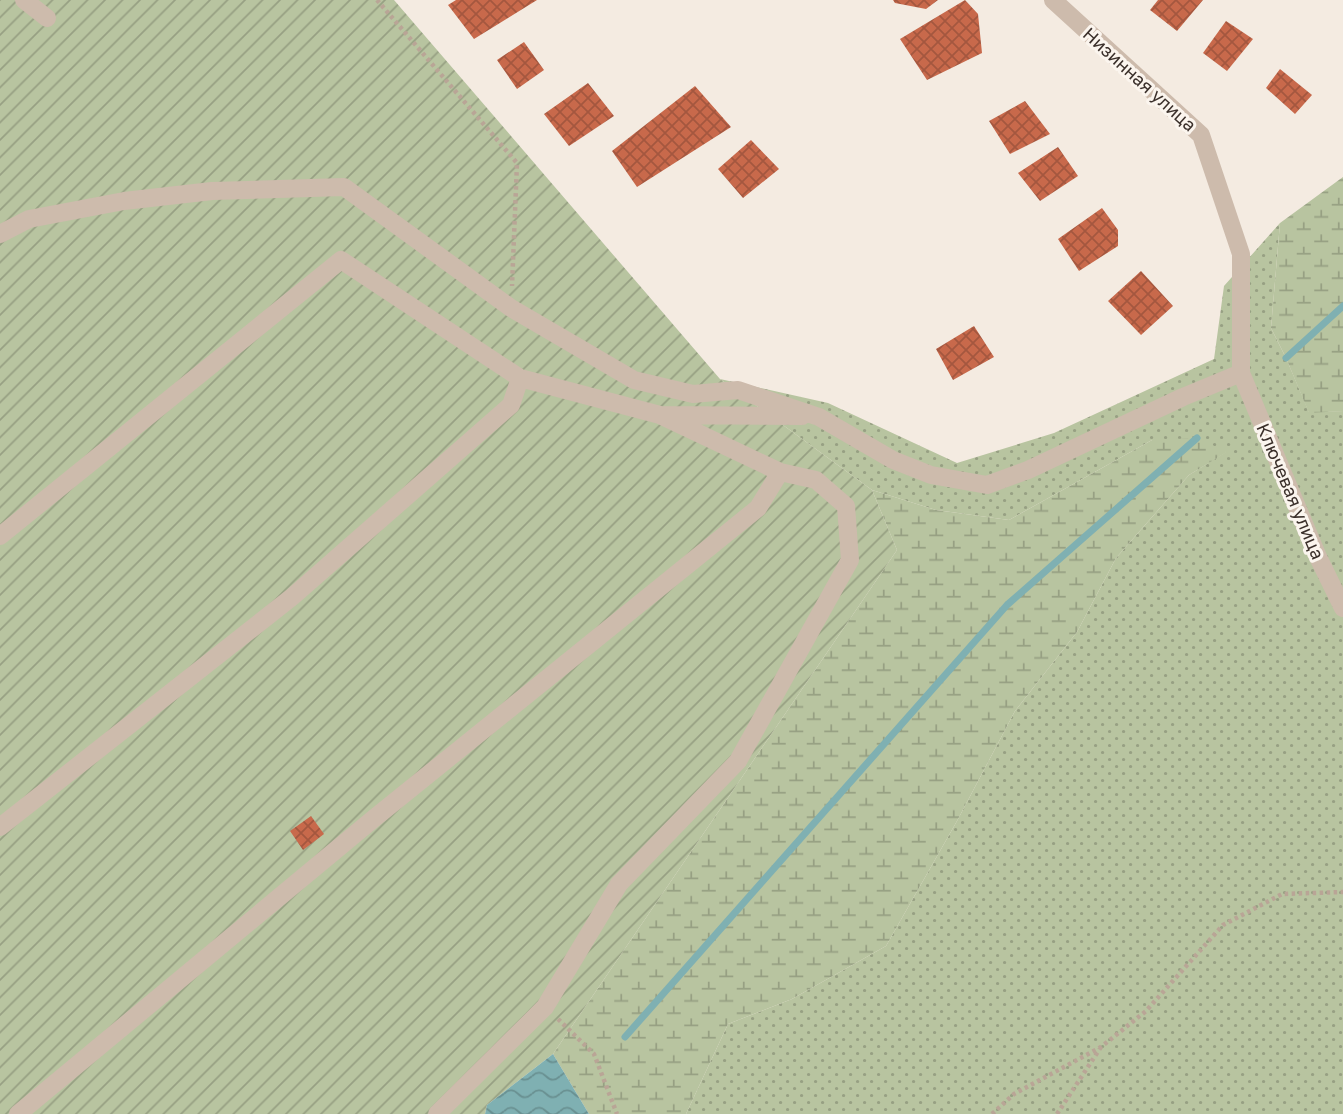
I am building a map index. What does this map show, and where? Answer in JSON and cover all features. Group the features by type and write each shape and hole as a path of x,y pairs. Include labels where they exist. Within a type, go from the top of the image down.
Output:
{"street":[{"path":"24,0 47,18"},
{"name":"Низинная улица","path":"1053,0 1200,135 1241,254 1241,373"},
{"path":"0,234 29,219 124,201 212,191 344,187 511,308 634,380 694,394 738,390 820,416 893,460 931,475 987,485 1028,470 1183,397 1241,373"},
{"path":"0,536 341,260 520,378 660,415 780,472 816,480 846,506 850,561 737,761 619,884 545,1007 437,1114"},
{"name":"Ключевая улица","path":"1241,373 1318,556 1343,608"},
{"path":"0,827 292,597 511,405 520,378"},
{"path":"660,415 820,416"},
{"path":"18,1114 372,820 758,508 780,472"}],"path":[{"path":"377,0 517,163 511,308"},
{"path":"992,1114 1014,1094 1101,1046 1146,1011 1223,925 1282,894 1343,892"},
{"path":"545,1007 594,1054 617,1114"},
{"path":"1057,1114 1101,1046"}],"green space":[{"path":"0,0 394,0 720,379 872,490 897,550 553,1054 487,1105 485,1114 0,1114"},
{"path":"1343,177 1343,411 1309,413 1271,328 1280,223"},
{"path":"1280,223 1271,328 1309,412 1343,411 1343,1114 686,1114 728,1024 792,999 886,946 1015,711 1077,632 1116,558 1189,475 1226,452 1152,440 1009,520 936,510 872,490 720,379 828,403 957,463 1054,433 1214,359 1224,286"},
{"path":"1197,438 1227,452 1189,475 1116,558 1077,632 1015,711 886,946 792,999 728,1024 686,1114 589,1114 553,1054 897,550 872,490 936,510 1009,520 1152,440"}],"water":[{"path":"553,1054 589,1114 485,1114 487,1105"}],"building":[{"path":"456,0 537,0 474,39 448,5"},
{"path":"893,0 938,0 926,9 895,3"},
{"path":"965,0 978,14 982,53 927,80 900,39"},
{"path":"1158,0 1203,0 1177,31 1150,10"},
{"path":"1226,21 1253,39 1227,71 1203,53"},
{"path":"524,42 544,70 517,89 497,60"},
{"path":"1280,69 1312,95 1295,114 1266,88"},
{"path":"588,83 614,116 569,146 544,114"},
{"path":"695,86 731,127 637,187 612,151"},
{"path":"1025,101 1050,134 1010,154 989,121"},
{"path":"751,140 779,169 743,198 718,169"},
{"path":"1058,147 1078,176 1040,201 1018,173"},
{"path":"1102,208 1118,230 1118,246 1079,271 1058,239"},
{"path":"1141,271 1173,306 1141,335 1108,301"},
{"path":"974,326 994,357 953,380 936,349"},
{"path":"311,816 324,834 303,850 290,831"}],"waterway":[{"path":"1286,358 1343,306"},
{"path":"625,1037 1007,605 1197,438"}]}
